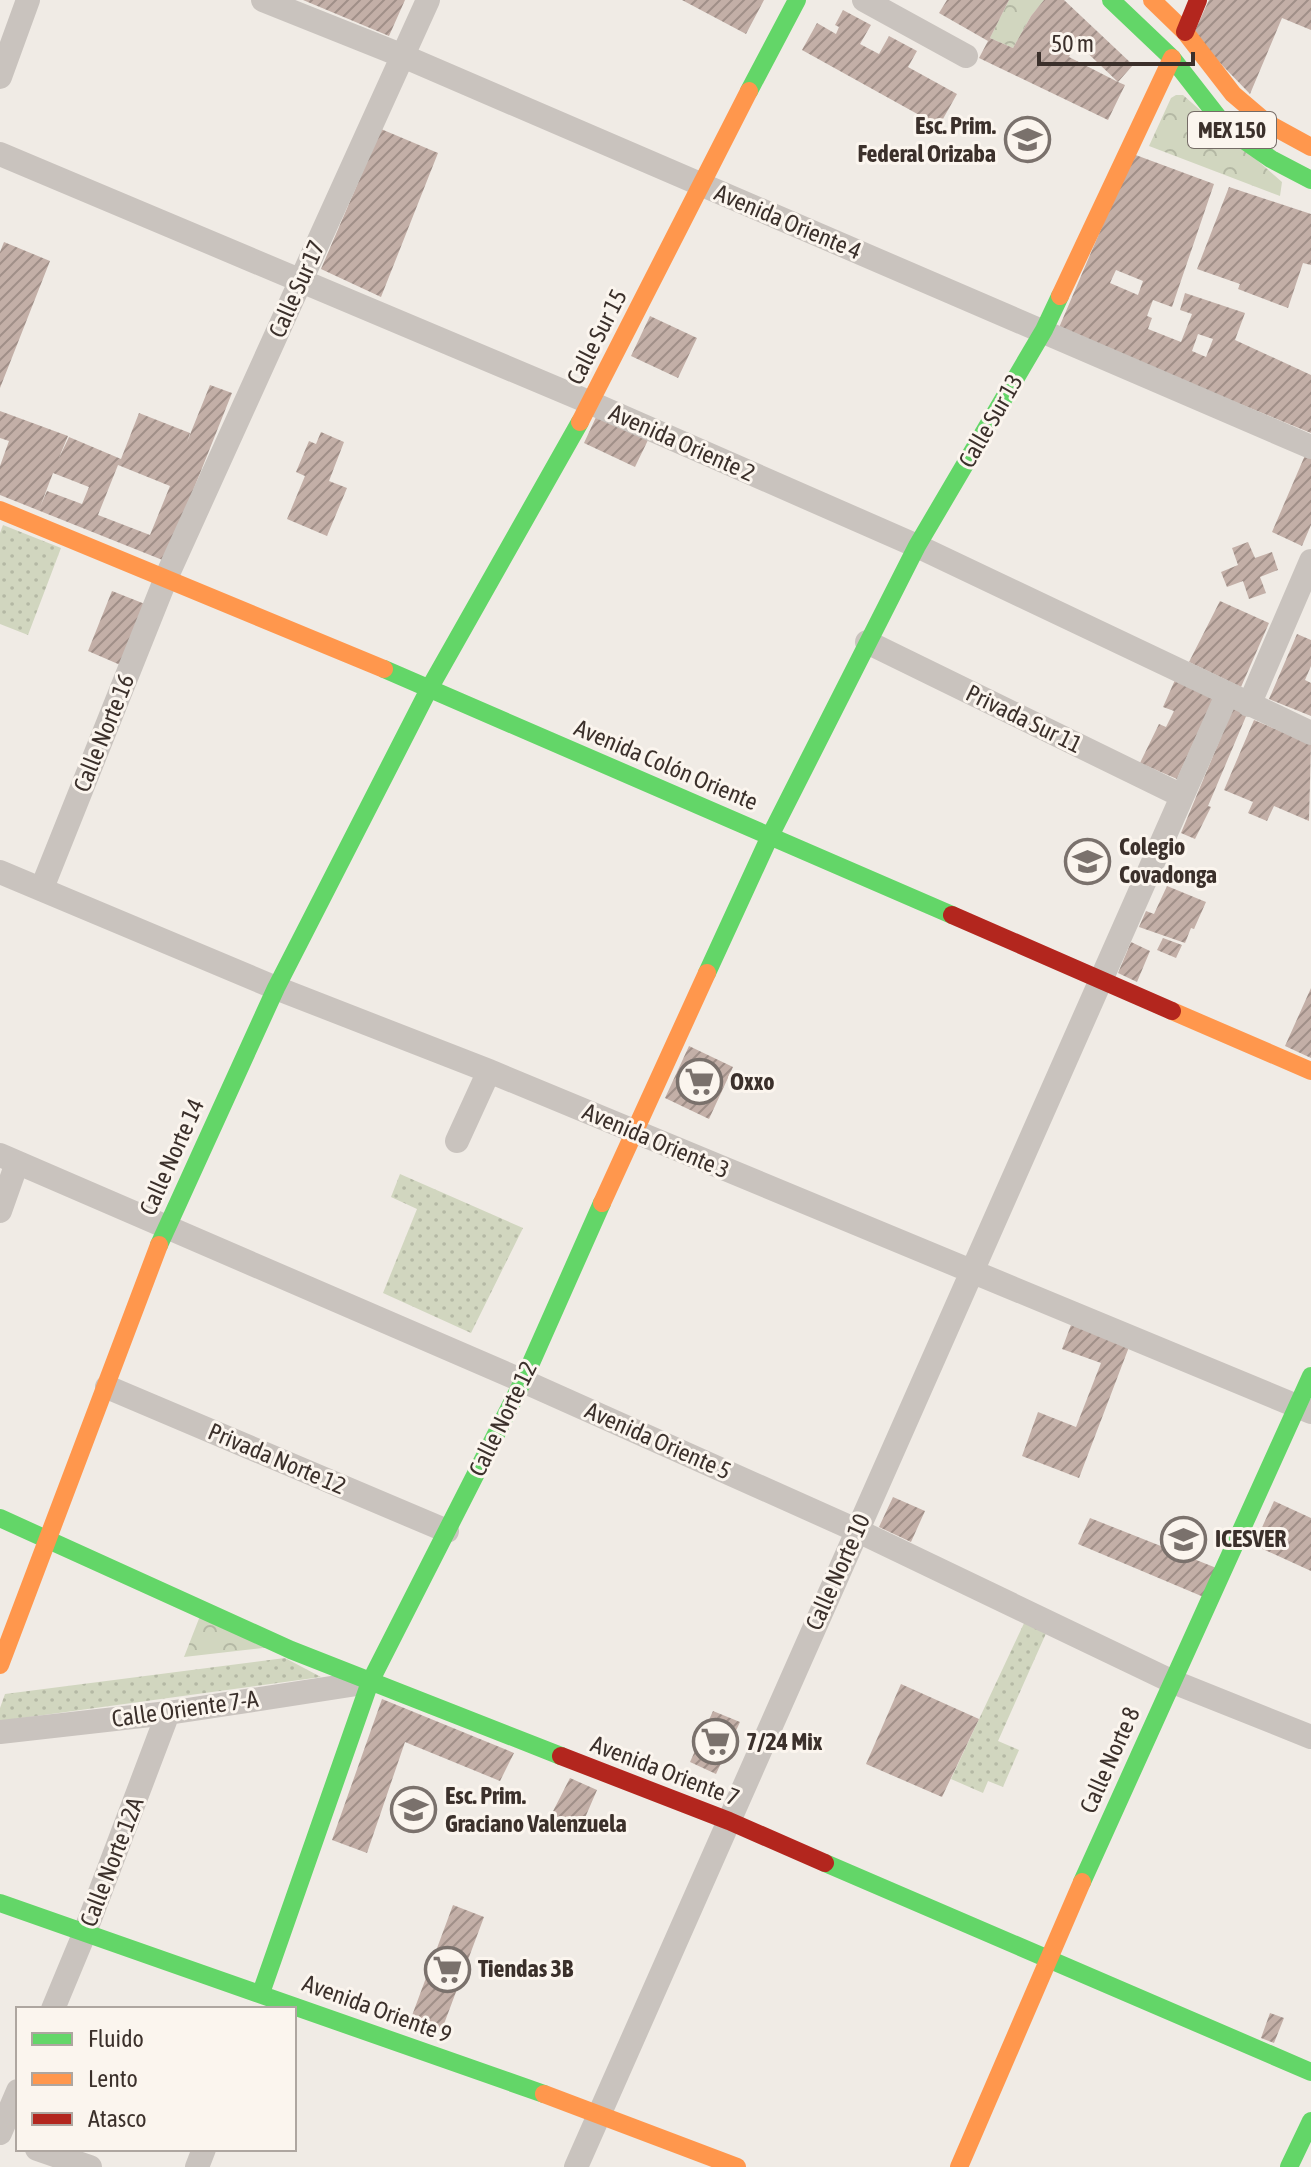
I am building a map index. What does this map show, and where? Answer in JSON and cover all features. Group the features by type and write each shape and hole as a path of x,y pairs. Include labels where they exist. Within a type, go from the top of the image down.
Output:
{"street":[{"path":"0,77 28,0"},
{"name":"Avenida Oriente 4","path":"263,0 403,56 1311,447"},
{"name":"Calle Sur 17","path":"166,578 428,0"},
{"name":"Calle Sur 15","path":"429,689 591,403 797,0"},
{"path":"864,0 966,56"},
{"name":"MEX 150","path":"1111,0 1172,58 1218,117 1238,136 1271,159 1311,180"},
{"name":"MEX 150","path":"1152,0 1185,32 1233,94 1267,123 1311,147"},
{"name":"Calle Sur 13","path":"770,836 917,546 1044,330 1198,0"},
{"name":"Avenida Oriente 2","path":"0,154 591,403 917,546 1311,733"},
{"name":"Avenida Colón Oriente","path":"0,510 429,689 1311,1071"},
{"name":"Calle Norte 10","path":"576,2167 1182,796 1238,700 1311,561"},
{"name":"Calle Norte 16","path":"42,888 166,578"},
{"name":"Privada Sur 11","path":"867,642 1182,796"},
{"name":"Calle Norte 14","path":"0,1665 166,1227 276,988 429,689"},
{"name":"Calle Norte 12","path":"258,2001 370,1682 523,1381 633,1132 770,836"},
{"name":"Avenida Oriente 3","path":"0,872 1304,1409"},
{"path":"457,1141 489,1071"},
{"path":"0,1211 9,1159"},
{"name":"Avenida Oriente 5","path":"9,1159 523,1381 856,1530 1171,1681 1311,1737"},
{"name":"Calle Norte 8","path":"959,2167 1171,1681 1304,1409 1311,1376"},
{"name":"Privada Norte 12","path":"107,1387 447,1531"},
{"name":"Avenida Oriente 7","path":"0,1518 291,1650 729,1821 1311,2072"},
{"name":"Calle Oriente 7-A","path":"0,1732 168,1713 370,1682"},
{"name":"Calle Norte 12A","path":"54,2007 168,1713"},
{"name":"Avenida Oriente 9","path":"0,1903 85,1932 258,2001"},
{"name":"Avenida Oriente 9","path":"296,2014 599,2114 737,2167"},
{"path":"0,2135 16,2096"},
{"path":"1289,2167 1311,2121"},
{"path":"43,2151 90,2167"}],"green space":[{"path":"1009,0 1044,0 1013,48 990,38"},
{"path":"1183,95 1282,182 1280,196 1149,146 1171,98"},
{"path":"3,525 61,548 28,635 0,624 0,533"},
{"path":"400,1174 523,1228 471,1333 383,1293 417,1209 391,1197"},
{"path":"200,1616 272,1647 184,1657"},
{"path":"1026,1619 1048,1629 998,1741 1019,1750 1003,1787 988,1781 983,1793 951,1779"},
{"path":"285,1658 321,1677 0,1721 5,1694"}],"building":[{"path":"303,0 405,0 389,36"},
{"path":"682,0 764,0 746,34"},
{"path":"947,0 1009,0 990,38 1013,48 1044,0 1064,0 1133,65 1118,82 1125,85 1108,120 979,58 988,41 939,13","holes":["1076,42 1118,82 1069,57"]},
{"path":"1209,0 1311,0 1311,30 1282,18 1250,94 1193,35"},
{"path":"843,10 871,25 860,44 879,54 889,36 917,51 908,67 957,94 939,126 802,50 817,23 836,34 839,27 835,25"},
{"path":"381,129 438,153 381,297 321,269"},
{"path":"1133,154 1214,184 1172,307 1153,300 1147,316 1152,318 1148,329 1181,342 1192,314 1180,310 1185,293 1245,313 1235,340 1311,375 1311,433 1058,330","holes":["1116,270 1143,281 1138,295 1110,283","1198,334 1213,339 1206,357 1192,351"]},
{"path":"1229,187 1311,214 1311,265 1303,263 1288,308 1238,289 1240,284 1197,269"},
{"path":"4,242 50,261 0,388 0,252"},
{"path":"650,316 697,338 678,378 631,356"},
{"path":"210,385 232,393 165,561 0,495 0,466 9,441 0,438 0,411 68,436 58,460 69,437 121,459 139,413 190,433 187,442","holes":["118,465 170,486 150,535 98,515","53,473 89,487 82,504 47,491 40,507"]},
{"path":"597,415 648,440 635,467 584,443"},
{"path":"321,432 344,442 329,481 347,488 327,536 287,519 305,476 296,472 309,441 316,444"},
{"path":"1306,453 1311,455 1311,525 1302,546 1272,532"},
{"path":"1248,542 1255,558 1272,552 1278,570 1260,577 1266,593 1249,599 1243,581 1227,587 1221,572 1238,565 1232,548"},
{"path":"112,591 150,606 125,667 88,651"},
{"path":"1220,601 1269,623 1241,687 1189,662"},
{"path":"1297,634 1311,640 1311,666 1305,680 1311,683 1311,716 1269,699"},
{"path":"1175,680 1213,699 1177,779 1140,763 1159,724 1166,727 1174,711 1163,707"},
{"path":"1233,708 1247,714 1208,806 1211,807 1195,839 1181,833"},
{"path":"1254,720 1311,744 1309,821 1274,806 1267,821 1248,813 1253,802 1224,790"},
{"path":"1167,886 1206,902 1185,943 1139,927 1146,911 1154,914"},
{"path":"1163,938 1182,945 1176,958 1157,950"},
{"path":"1131,942 1150,951 1137,982 1118,973"},
{"path":"1311,988 1311,1058 1285,1046"},
{"name":"Oxxo","path":"689,1046 733,1067 709,1119 665,1098"},
{"path":"1071,1325 1129,1347 1079,1478 1022,1456 1038,1412 1076,1427 1101,1363 1062,1349"},
{"path":"893,1497 925,1511 911,1542 879,1527"},
{"path":"1274,1501 1311,1518 1311,1571 1254,1545"},
{"path":"1090,1518 1219,1569 1206,1598 1078,1544"},
{"path":"901,1684 979,1719 942,1797 866,1764"},
{"path":"382,1699 514,1753 500,1781 405,1742 367,1853 332,1840"},
{"name":"7/24 Mix","path":"713,1711 740,1722 716,1774 690,1762"},
{"path":"570,1778 597,1790 578,1834 548,1821"},
{"name":"Tiendas 3B","path":"453,1905 484,1917 441,2032 410,2021"},
{"path":"1270,2013 1284,2018 1274,2043 1261,2038"}],"traffic: fast":[{"path":"749,91 797,0"},
{"path":"1111,0 1172,58 1218,117 1238,136 1271,159 1311,180"},
{"path":"707,973 770,836 917,546 1044,330 1060,296"},
{"path":"159,1245 276,988 429,689 580,422"},
{"path":"384,669 952,915"},
{"path":"261,1993 370,1682 523,1381 602,1203"},
{"path":"1082,1882 1311,1376"},
{"path":"0,1518 291,1650 561,1756"},
{"path":"825,1863 1311,2072"},
{"path":"0,1903 544,2094"},
{"path":"1289,2167 1311,2121"}],"traffic: slow":[{"path":"1152,0 1185,32 1233,94 1267,123 1311,147"},
{"path":"1060,296 1172,58"},
{"path":"580,422 749,91"},
{"path":"0,510 384,669"},
{"path":"602,1203 707,973"},
{"path":"1172,1011 1311,1071"},
{"path":"0,1665 159,1245"},
{"path":"959,2167 1082,1882"},
{"path":"544,2094 737,2167"}],"traffic: jam":[{"path":"1185,32 1198,0"},
{"path":"952,915 1172,1011"},
{"path":"561,1756 729,1821 825,1863"}],"place":[{"name":"Esc. Prim. Federal Orizaba","path":"1027,140"},
{"name":"Colegio Covadonga","path":"1088,861"},
{"name":"Oxxo","path":"699,1082"},
{"name":"ICESVER","path":"1184,1539"},
{"name":"7/24 Mix","path":"715,1742"},
{"name":"Esc. Prim. Graciano Valenzuela","path":"414,1810"},
{"name":"Tiendas 3B","path":"447,1969"}]}
